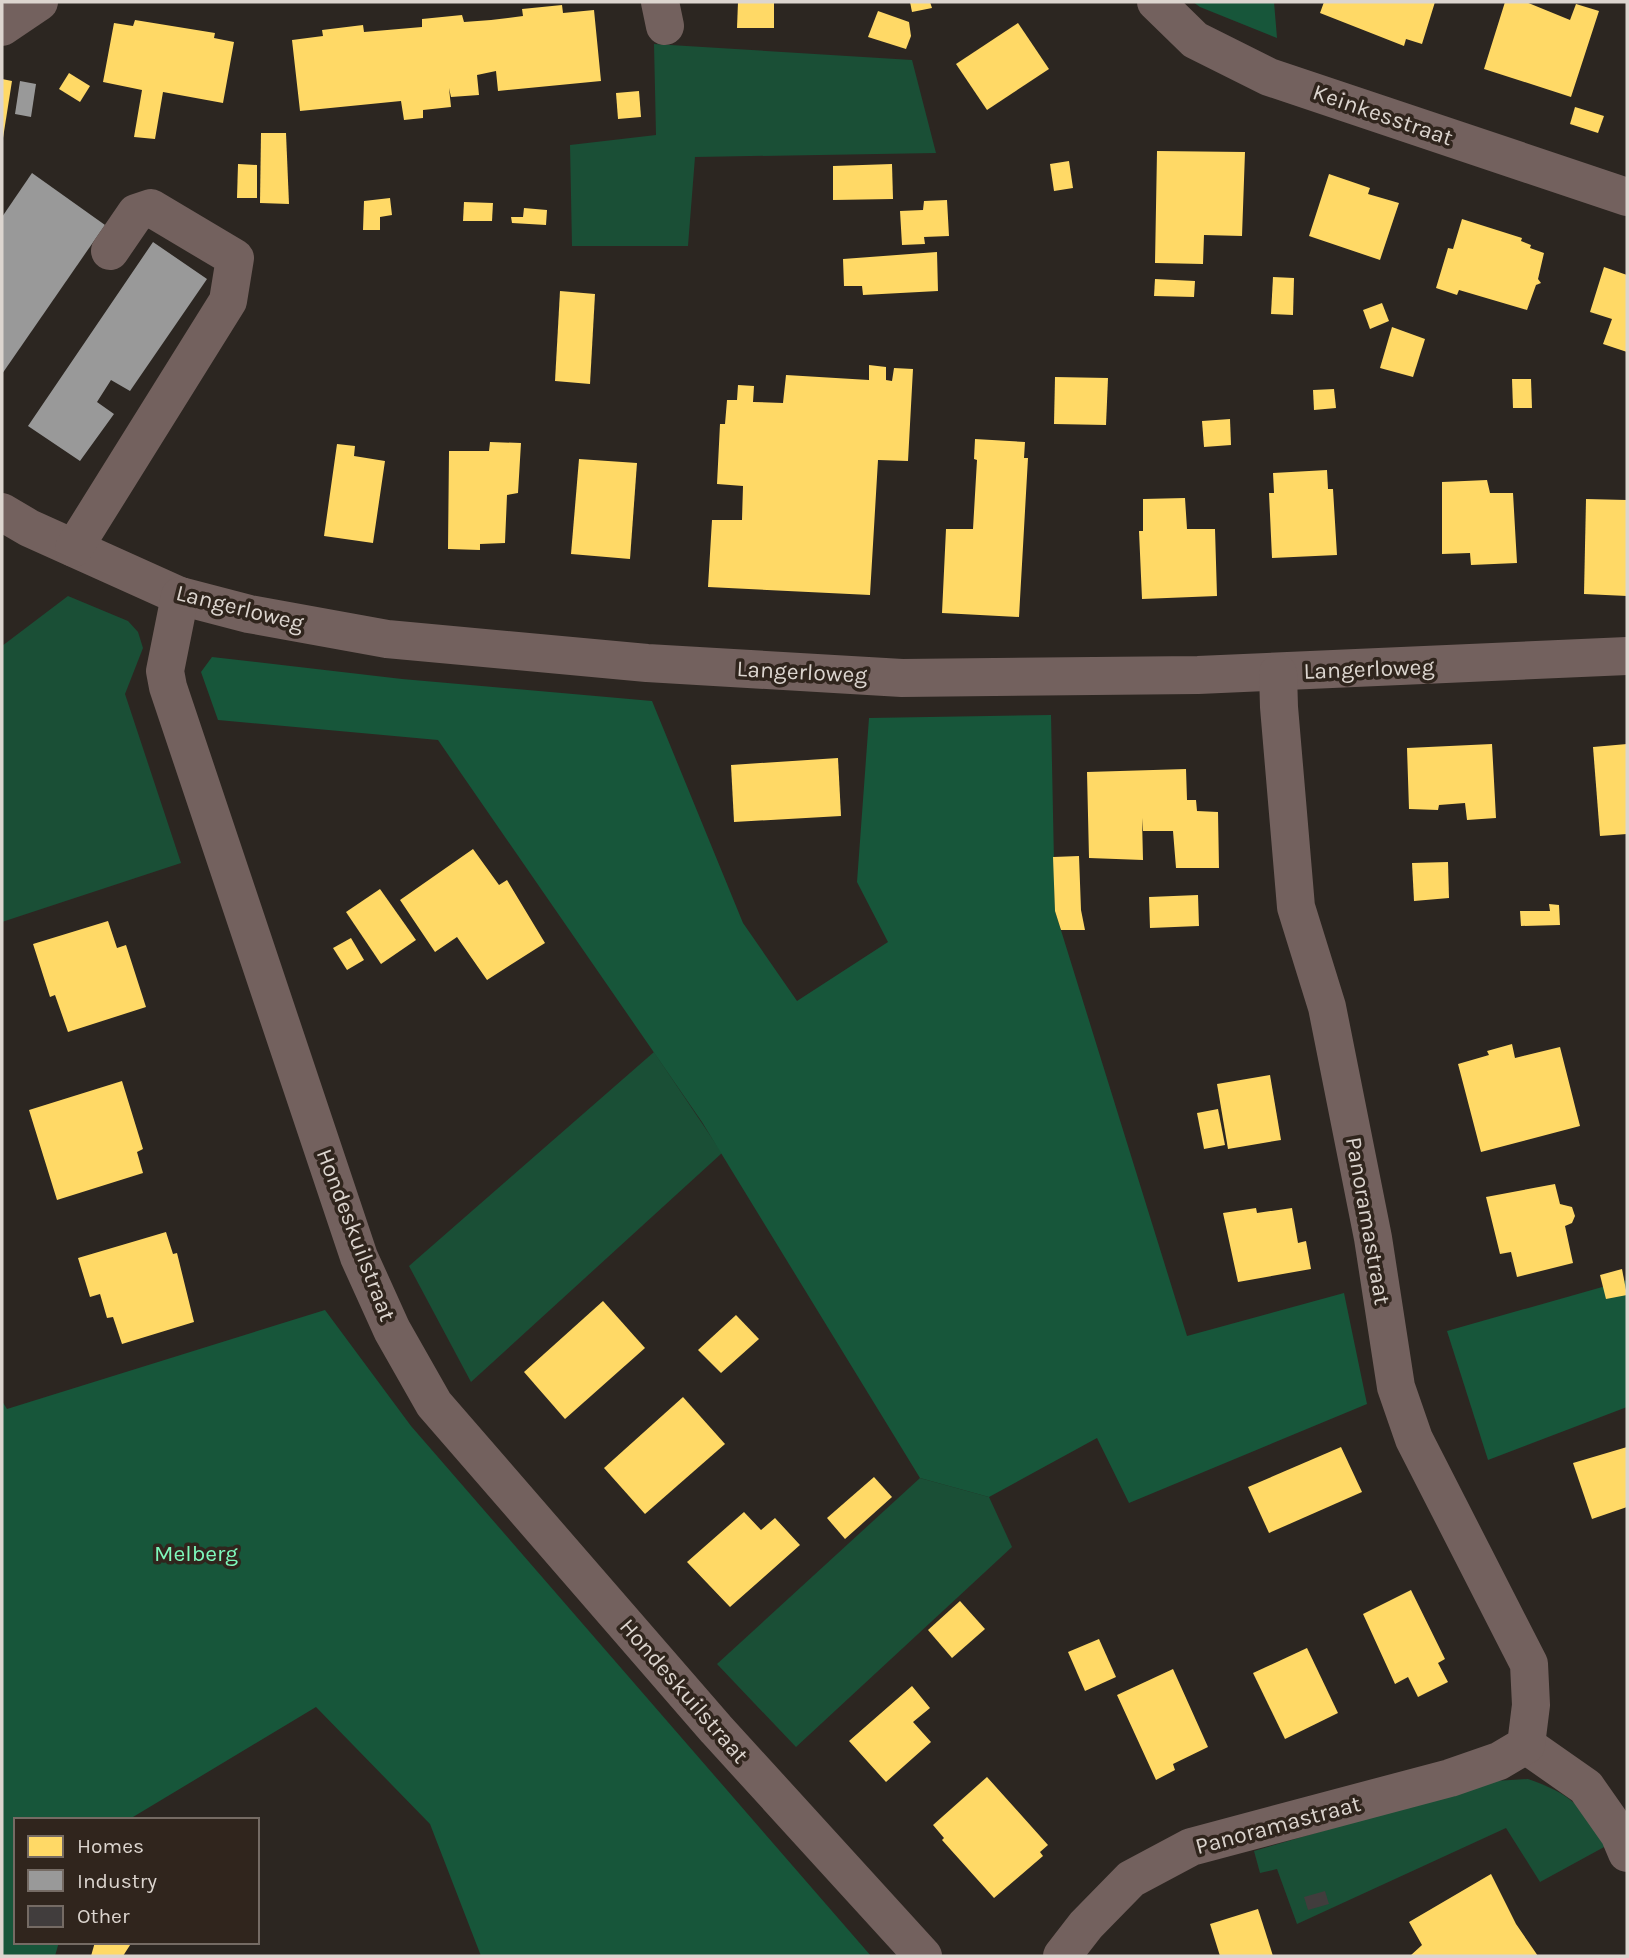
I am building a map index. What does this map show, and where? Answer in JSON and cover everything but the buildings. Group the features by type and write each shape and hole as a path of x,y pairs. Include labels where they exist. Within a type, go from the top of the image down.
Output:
{"street":[{"path":"2,27 39,2"},
{"name":"Keinkesstraat","path":"1156,2 1195,40 1269,77 1627,197"},
{"path":"74,548 228,301 235,258 151,208 136,213 110,251"},
{"name":"Langerloweg","path":"2,512 180,596 249,614 387,639 647,663 902,678 1278,673 1627,656"},
{"name":"Hondeskuilstraat","path":"180,596 165,671 168,687 359,1257 392,1330 434,1404 716,1729 923,1956"},
{"name":"Panoramastraat","path":"1062,1956 1131,1879 1191,1847 1450,1778 1499,1761 1526,1745 1531,1705 1529,1664 1414,1439 1396,1387 1373,1238 1327,1007 1296,907 1278,673"},
{"path":"1526,1745 1586,1787 1619,1834 1627,1853"}],"green space":[{"path":"1193,2 1274,2 1277,38 1200,7"},
{"path":"654,44 912,60 936,153 695,157 688,246 572,246 570,145 656,135"},
{"path":"68,596 128,621 138,632 143,648 125,694 181,863 2,922 2,646"},
{"path":"212,657 402,679 652,701 743,923 797,1001 888,942 857,882 869,718 1051,715 1055,911 1187,1336 1344,1293 1367,1404 1129,1503 1097,1438 989,1497 920,1478 702,1122 438,740 218,720 201,672"},
{"path":"654,1052 722,1153 471,1382 409,1266"},
{"path":"1627,1280 1627,1407 1488,1460 1447,1331"},
{"name":"Melberg","path":"325,1310 411,1426 871,1956 481,1956 430,1824 316,1707 131,1818 14,1818 14,1944 58,1944 55,1956 2,1956 2,1401 7,1409"},
{"path":"920,1478 989,1497 1012,1547 796,1747 717,1664"},
{"path":"1528,1779 1555,1790 1575,1804 1591,1821 1606,1846 1540,1882 1506,1828 1297,1924 1277,1869 1260,1873 1254,1851 1495,1781"}]}
